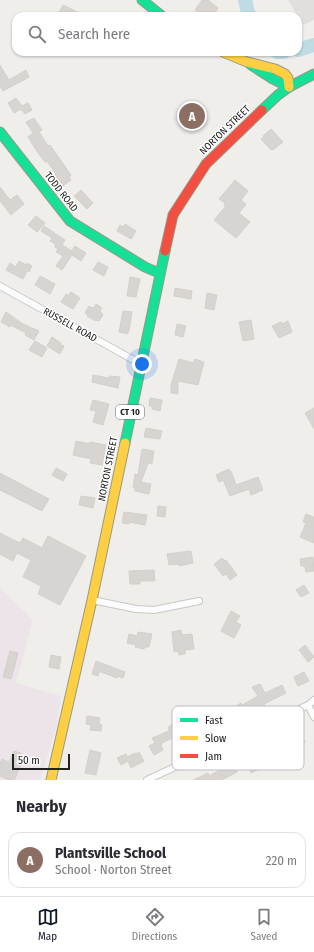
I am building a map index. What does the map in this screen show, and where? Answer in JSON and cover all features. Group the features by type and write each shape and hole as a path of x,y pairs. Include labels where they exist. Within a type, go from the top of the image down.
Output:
{"main road":[{"path":"142,0 157,12"},
{"path":"233,56 247,62 271,78 289,87"},
{"name":"CT 10","path":"289,87 314,74"},
{"name":"NORTON STREET","path":"51,780 92,600 172,215 206,164 278,95 289,87"},
{"name":"TODD ROAD","path":"0,132 70,221 145,267 159,273"}],"street":[{"name":"RUSSELL ROAD","path":"0,286 141,364"},
{"path":"92,600 154,610 199,601"},
{"path":"304,707 314,700"},
{"path":"308,705 314,717"},
{"path":"147,780 172,768"}],"shaded area":[{"path":"288,0 314,0 314,20 303,25 302,12 295,12"},
{"path":"0,588 33,620 16,683 61,696 57,725 40,780 0,780"}],"building":[{"path":"202,0 208,0 218,8 216,12 198,12 195,10"},
{"path":"63,5 77,12 59,12"},
{"path":"0,65 9,80 26,70 29,77 3,91 0,87"},
{"path":"16,98 22,106 28,103 32,110 25,114 21,109 14,113 8,103"},
{"path":"34,118 42,130 39,132 48,146 50,145 71,175 69,177 71,180 63,186 47,161 45,162 28,137 33,133 26,122"},
{"path":"271,129 283,142 273,150 271,150 261,139"},
{"path":"235,180 248,191 241,200 246,204 239,213 250,222 236,238 214,220 226,206 224,205 225,203 219,199"},
{"path":"0,187 10,200 17,195 24,204 11,215 0,201"},
{"path":"81,190 93,203 87,209 74,196"},
{"path":"36,216 45,223 37,232 28,225"},
{"path":"125,224 136,231 131,239 117,231 120,225 123,227"},
{"path":"44,226 65,240 62,245 72,251 75,246 86,253 81,261 72,255 62,270 56,266 63,256 56,252 58,249 55,247 55,244 50,241 52,238 41,231"},
{"path":"19,261 26,265 27,263 32,266 29,272 27,271 23,279 6,270 10,263 16,267"},
{"path":"98,262 108,267 104,276 93,270"},
{"path":"40,276 55,284 50,294 35,285"},
{"path":"130,277 140,279 136,297 127,296"},
{"path":"175,288 192,291 191,299 174,296"},
{"path":"71,292 80,298 73,309 61,302 66,294 69,295"},
{"path":"207,293 217,295 214,310 205,308"},
{"path":"96,304 102,308 100,311 103,315 99,321 87,316 88,315 85,313 89,306 94,308"},
{"path":"123,311 132,312 128,334 119,332"},
{"path":"6,312 23,324 39,331 34,340 25,335 26,333 11,325 10,327 1,322"},
{"path":"251,320 254,339 243,341 239,322"},
{"path":"288,321 292,332 279,338 272,326"},
{"path":"177,324 186,326 183,337 175,335"},
{"path":"52,337 61,343 60,345 64,346 60,354 47,346"},
{"path":"35,341 47,348 42,357 29,350"},
{"path":"179,359 193,363 195,359 204,362 198,385 178,381 178,394 171,393 171,385"},
{"path":"93,375 109,378 109,376 120,377 118,388 92,382"},
{"path":"150,398 162,400 160,411 152,409 152,406 149,406"},
{"path":"93,400 109,404 103,425 93,422 96,411 90,410"},
{"path":"314,408 314,429 305,413"},
{"path":"146,428 162,431 160,439 144,437"},
{"path":"76,441 106,445 102,465 90,463 91,459 73,455"},
{"path":"142,449 154,451 152,464 148,463 141,482 151,484 149,494 135,491 135,488 133,487 135,474 138,475"},
{"path":"56,468 67,474 63,481 52,475"},
{"path":"229,469 236,485 258,477 263,490 251,495 249,489 230,496 223,480 219,482 216,475"},
{"path":"0,473 49,499 42,511 0,490"},
{"path":"81,496 95,498 93,508 79,505"},
{"path":"158,506 166,507 165,517 157,516"},
{"path":"124,512 147,515 145,525 129,522 129,524 122,523"},
{"path":"306,514 314,517 314,543 300,537 306,523 303,522"},
{"path":"0,533 20,543 23,538 42,548 48,536 86,556 60,605 38,594 41,586 23,577 31,560 17,553 13,561 0,554"},
{"path":"191,551 193,563 179,566 179,564 169,565 167,554"},
{"path":"313,557 314,571 306,572 305,566 301,566 300,559"},
{"path":"222,558 225,561 226,560 237,575 230,580 226,574 223,576 214,564"},
{"path":"154,570 155,581 140,581 140,584 130,584 129,571"},
{"path":"304,585 309,593 301,597 296,590"},
{"path":"231,611 240,616 236,622 241,625 234,638 221,631"},
{"path":"181,630 182,635 192,634 194,649 185,650 185,654 179,655 178,651 174,652 172,632"},
{"path":"138,632 152,634 149,647 145,647 144,649 127,643 129,634 137,636"},
{"path":"305,645 314,657 308,662 299,650"},
{"path":"10,651 18,653 11,679 3,677"},
{"path":"51,655 61,657 59,669 49,667"},
{"path":"96,661 125,672 123,678 117,676 117,678 101,672 99,672 98,676 92,674"},
{"path":"304,672 309,681 298,686 294,677"},
{"path":"260,684 265,693 282,685 286,693 264,704 265,706 236,706 241,703 242,705 258,696 252,687"},
{"path":"87,716 100,718 99,724 102,725 101,731 90,730 91,725 86,724"},
{"path":"172,725 172,738 162,743 161,745 163,750 154,755 149,746 155,743 152,738 169,731 168,727"},
{"path":"90,750 101,753 96,775 85,773"},
{"path":"14,751 23,754 18,764 21,765 14,780 9,780 0,776 0,763 2,759 8,762 10,761"},
{"path":"139,752 144,761 131,768 128,761 121,765 117,758 126,754 127,757"},
{"path":"220,770 236,770 237,772 222,780 193,780 208,773 209,776"},
{"path":"250,770 258,770 251,773"}],"waterway":[{"path":"245,0 248,12"},
{"path":"302,49 314,45"}],"traffic: fast":[{"path":"142,0 157,12"},
{"path":"251,65 271,78 289,87"},
{"path":"262,110 289,87 314,74"},
{"path":"0,132 70,221 145,267 159,273"},
{"path":"125,443 165,251"}],"traffic: slow":[{"path":"233,56 247,62 275,69 285,74 288,78 289,87"},
{"path":"51,780 92,600 125,443"}],"traffic: jam":[{"path":"165,251 173,215 206,164 262,110"}],"place":[{"name":"Plantsville School","path":"192,116"}]}
